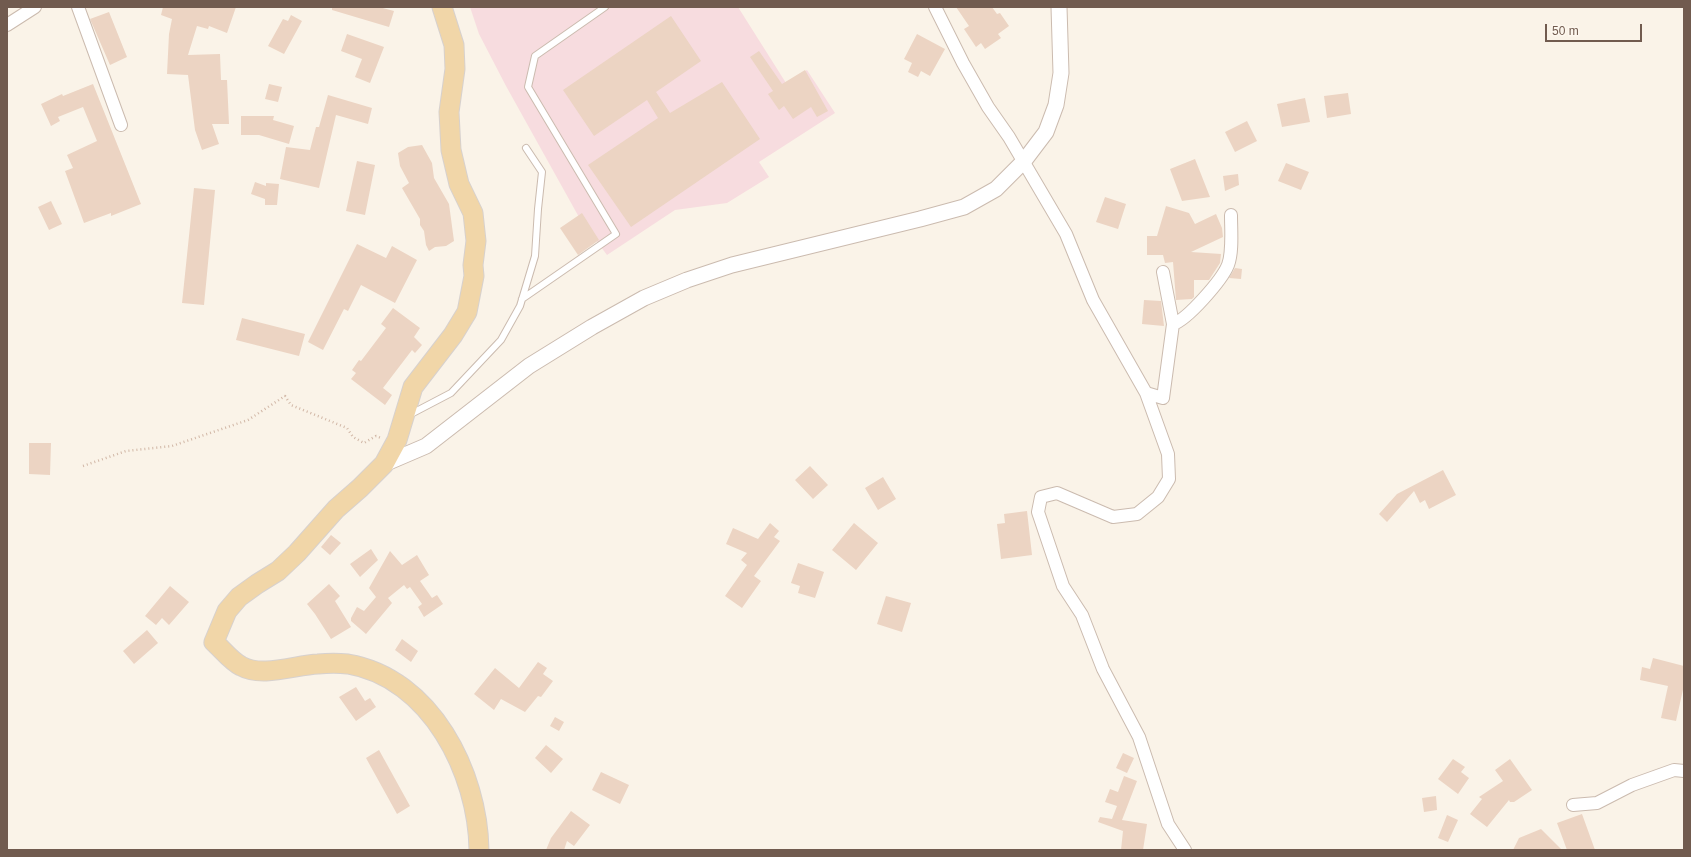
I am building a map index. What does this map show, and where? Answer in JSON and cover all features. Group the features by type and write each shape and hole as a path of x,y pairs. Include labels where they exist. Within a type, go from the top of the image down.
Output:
{"main road":[{"path":"442,7 454,45 455,70 449,112 451,150 459,184 473,213 476,241 473,265 474,276 467,312 453,335 413,387 394,445 384,464 336,508 297,554 278,571 239,597 227,611 214,642 240,666 255,671 318,664 348,664 377,672 397,684 419,701 443,729 460,763 471,794 479,850"}],"street":[{"path":"7,25 35,7"},
{"path":"78,7 122,125"},
{"path":"935,7 963,63 988,107 1024,161 1066,234 1093,300 1146,393 1168,454 1169,479 1158,497 1138,514 1113,517 1057,493 1041,497 1038,512 1063,586 1082,615 1103,669 1139,737 1168,824 1185,850"},
{"path":"384,464 426,446 529,366 592,326 644,298 687,280 732,265 913,221 964,207 996,189 1024,161 1046,132 1056,105 1061,73 1059,7"},
{"path":"1173,324 1179,322 1196,306 1216,283 1228,265 1232,240 1231,215"},
{"path":"1146,393 1163,398 1173,324 1163,272"},
{"path":"1573,805 1597,803 1632,785 1674,770 1684,771"}],"lane":[{"path":"593,7 597,13"},
{"path":"522,299 616,234 528,87 535,56 605,7"},
{"path":"402,419 451,392 501,340 520,306 536,256 542,172 526,148"}],"path":[{"path":"83,466 126,451 172,446 248,420 285,396 291,405 347,428 353,437 364,442 376,436 394,445"}],"shaded area":[{"path":"470,7 738,7 786,83 807,70 835,113 759,162 769,177 727,203 675,210 607,255 580,219 506,86 479,34"}],"building":[{"path":"163,7 236,7 227,33 209,26 208,29 197,26 188,55 220,54 221,80 227,80 229,124 212,124 219,144 202,150 195,130 188,75 167,74 169,34 172,19 161,15"},
{"path":"332,7 379,7 394,11 389,27 332,10"},
{"path":"956,7 992,7 997,14 1000,13 1009,26 998,34 1001,38 985,49 981,43 976,47 964,29 969,26"},
{"path":"109,12 127,57 110,65 90,19"},
{"path":"291,15 302,21 284,54 268,46 283,19 288,21"},
{"path":"671,16 701,61 656,92 670,113 722,82 760,139 631,227 588,165 658,118 647,100 594,136 563,90"},
{"path":"347,34 384,47 370,83 355,77 362,59 341,51"},
{"path":"917,34 945,49 930,76 921,71 918,77 908,72 912,63 904,59"},
{"path":"759,51 782,84 805,70 828,111 817,117 811,107 793,119 784,106 779,110 768,94 773,91 750,57"},
{"path":"93,84 141,204 111,216 111,213 84,223 65,171 73,168 67,155 97,141 83,107 58,117 60,121 51,126 41,104 62,94 63,96"},
{"path":"269,84 282,87 278,102 265,99"},
{"path":"1348,93 1351,114 1327,118 1324,96"},
{"path":"328,95 372,108 368,124 336,115 319,188 280,179 286,147 310,150 316,127 319,127"},
{"path":"1305,98 1310,122 1282,127 1277,104"},
{"path":"241,116 274,116 273,120 294,126 289,144 259,135 241,135"},
{"path":"1247,121 1257,141 1235,152 1225,132"},
{"path":"422,145 432,163 434,178 449,204 454,241 446,246 435,247 429,251 426,245 424,231 420,225 420,219 402,188 409,183 400,166 398,153 408,147"},
{"path":"1195,159 1210,197 1182,201 1170,169"},
{"path":"357,161 375,165 365,215 346,211"},
{"path":"1286,163 1309,172 1301,190 1278,181"},
{"path":"1238,174 1239,185 1225,191 1223,176"},
{"path":"255,182 266,186 266,183 279,184 277,205 265,205 265,199 251,194"},
{"path":"194,188 215,190 204,305 182,303"},
{"path":"1105,197 1126,204 1118,229 1096,222"},
{"path":"51,201 62,224 49,230 38,207"},
{"path":"1166,206 1189,213 1195,224 1216,214 1222,228 1223,237 1191,252 1221,254 1220,263 1209,280 1194,280 1194,297 1192,299 1176,300 1173,262 1165,263 1163,255 1147,255 1147,236 1157,236"},
{"path":"582,213 599,240 578,255 560,228"},
{"path":"357,244 386,258 392,246 417,260 395,303 361,285 348,311 344,309 323,350 308,342"},
{"path":"1235,268 1242,269 1241,279 1229,278"},
{"path":"1144,300 1161,301 1164,326 1142,324"},
{"path":"393,308 420,328 414,337 422,345 415,353 412,350 383,388 392,395 385,405 351,379 356,373 352,370 359,360 361,361 386,328 381,324"},
{"path":"242,318 305,334 299,356 236,340"},
{"path":"29,443 51,443 50,475 29,474"},
{"path":"810,466 828,485 813,499 795,480"},
{"path":"1443,470 1456,495 1429,509 1425,500 1420,503 1414,491 1387,522 1379,514 1397,494"},
{"path":"883,477 896,499 878,510 865,488"},
{"path":"1027,511 1032,555 1001,559 997,524 1005,523 1004,514"},
{"path":"770,523 779,531 774,537 780,541 754,576 761,581 742,608 725,596 747,565 741,560 747,553 726,544 733,528 758,539"},
{"path":"854,523 878,543 856,570 832,550"},
{"path":"331,535 341,543 330,555 321,547"},
{"path":"371,549 378,560 360,577 350,564"},
{"path":"390,551 402,565 417,555 429,575 420,581 432,598 437,595 443,604 424,617 418,607 422,604 410,587 407,589 404,585 388,598 392,603 366,634 351,621 351,618 357,607 364,611 376,597 369,588"},
{"path":"798,563 824,572 815,598 798,593 800,586 791,583"},
{"path":"329,584 340,596 335,601 351,627 331,639 307,604"},
{"path":"170,586 189,602 169,625 162,618 156,625 145,616"},
{"path":"886,596 911,603 902,632 877,624"},
{"path":"147,630 158,643 134,664 123,651"},
{"path":"402,639 418,651 411,662 395,650"},
{"path":"1653,658 1684,666 1684,685 1676,721 1661,718 1668,686 1640,680 1642,667 1650,669"},
{"path":"538,662 547,668 543,674 553,681 541,697 538,696 525,712 501,699 494,710 474,694 495,668 519,688"},
{"path":"356,687 365,701 370,698 376,707 356,721 339,697"},
{"path":"555,717 564,722 559,731 550,726"},
{"path":"546,745 563,759 551,773 535,758"},
{"path":"379,750 410,806 397,814 366,758"},
{"path":"1123,753 1134,758 1127,773 1116,768"},
{"path":"1453,759 1465,767 1461,772 1469,778 1458,794 1438,779"},
{"path":"1510,759 1532,790 1514,802 1510,802 1509,800 1487,827 1470,814 1482,799 1479,797 1503,781 1495,770"},
{"path":"601,772 629,785 620,804 592,790"},
{"path":"1124,776 1137,781 1122,820 1147,824 1143,850 1121,850 1123,831 1098,822 1100,817 1112,819 1117,806 1105,802 1110,789 1118,792"},
{"path":"1436,796 1437,810 1424,812 1422,798"},
{"path":"571,811 590,825 574,846 567,841 564,850 546,850 551,838"},
{"path":"1582,814 1595,850 1567,850 1557,823"},
{"path":"1447,815 1458,820 1448,842 1438,838"},
{"path":"1541,829 1562,850 1513,850 1519,838"}]}
